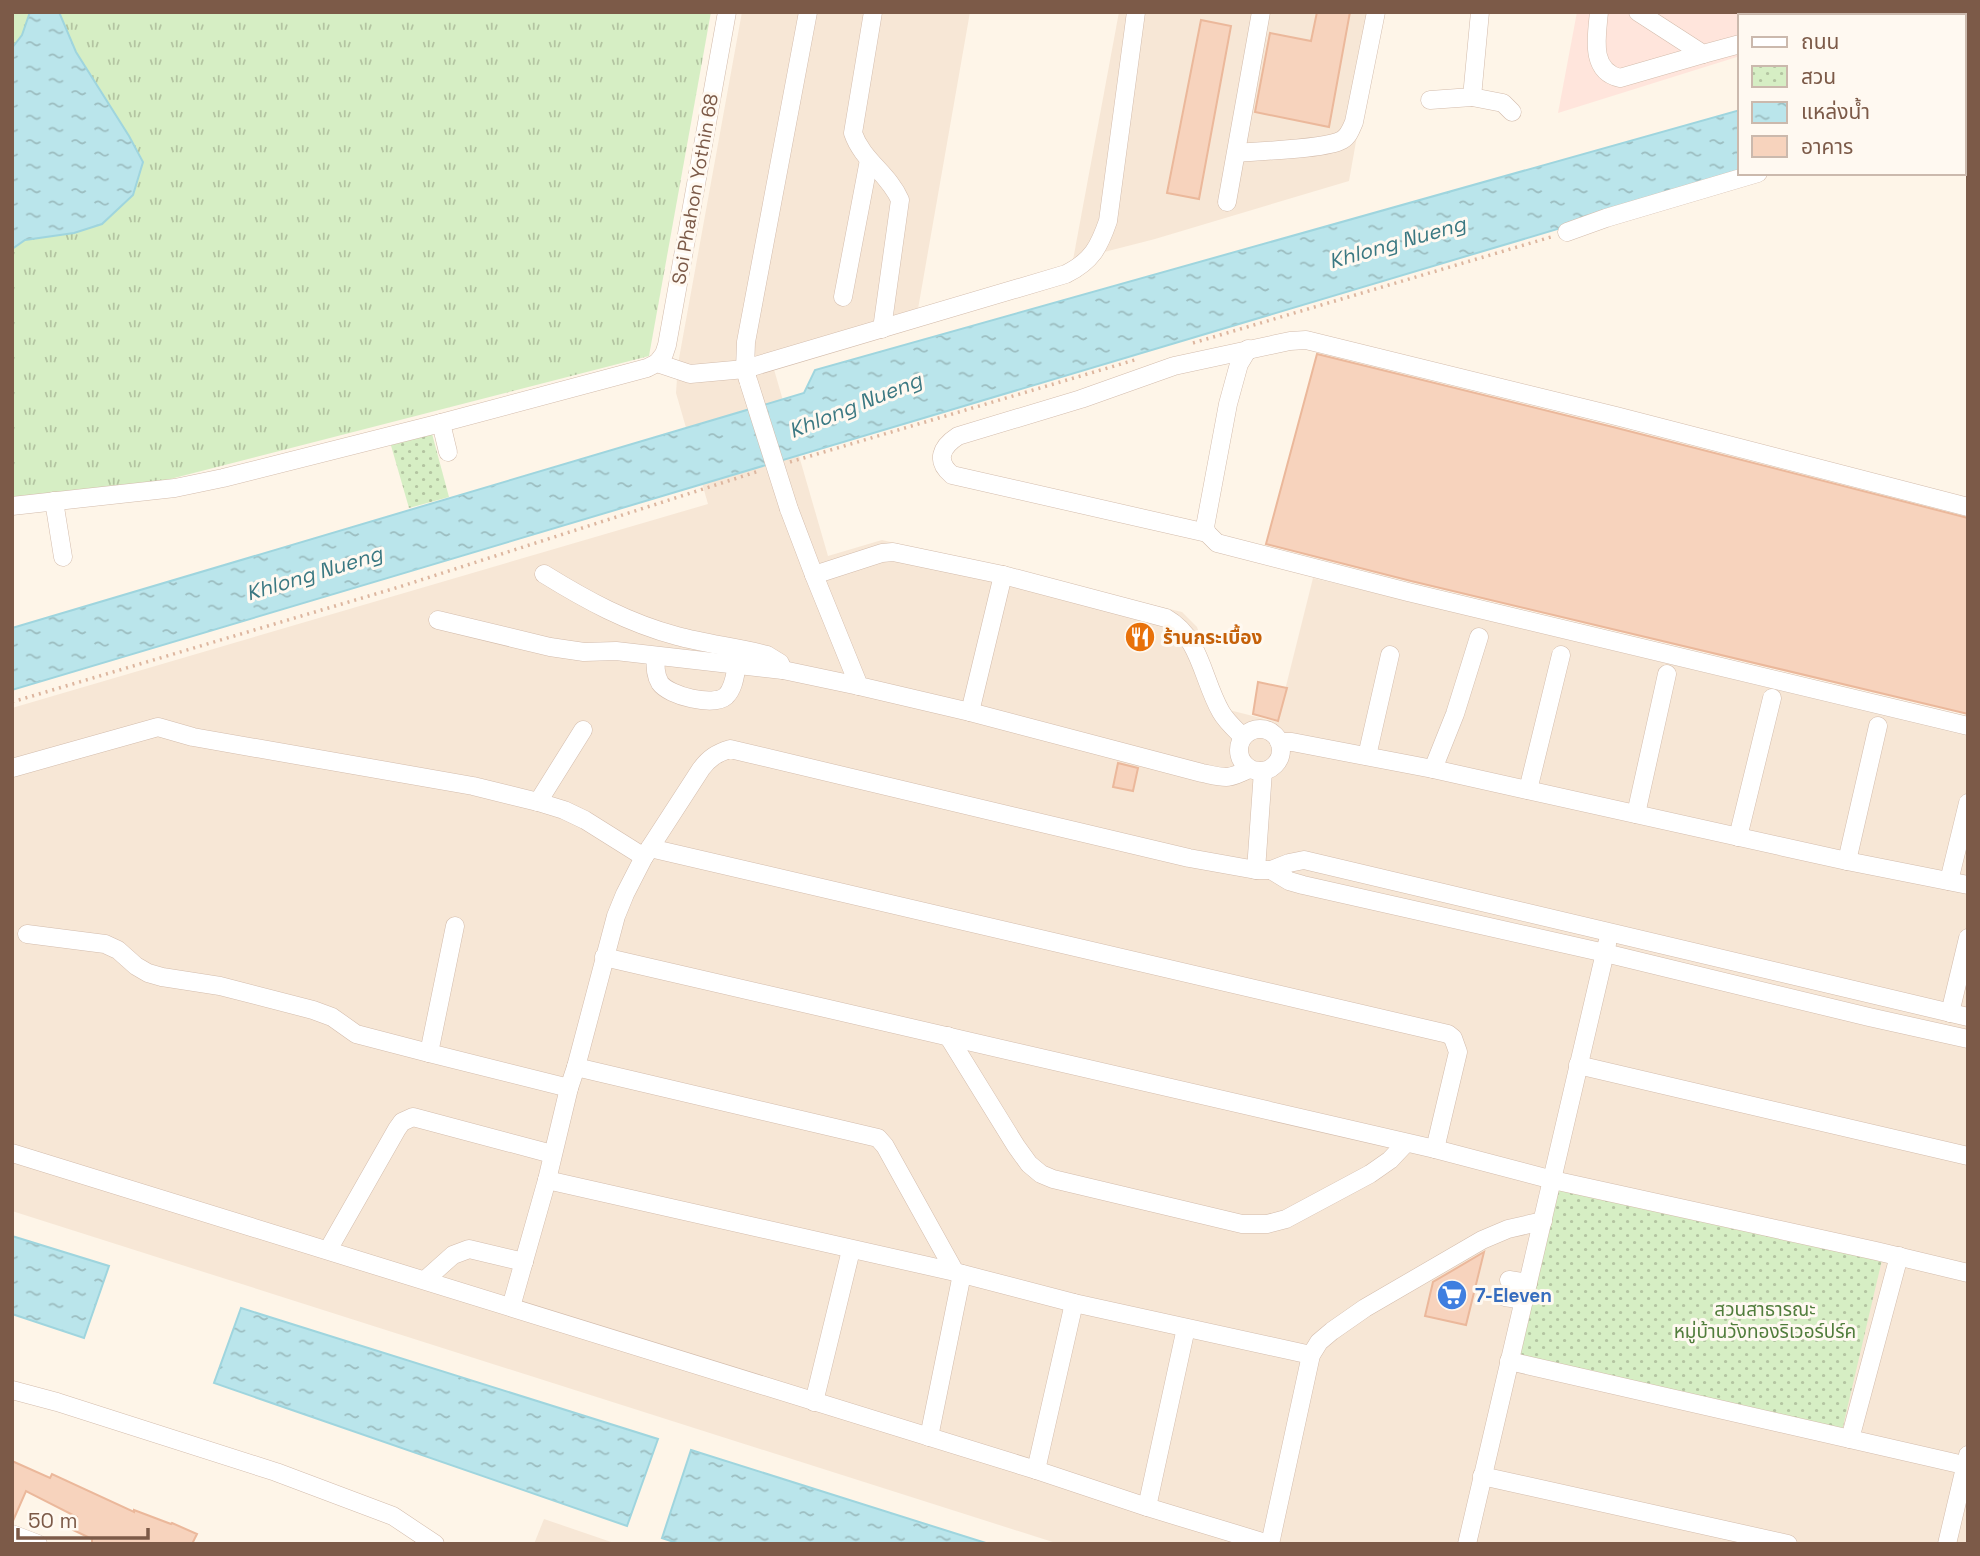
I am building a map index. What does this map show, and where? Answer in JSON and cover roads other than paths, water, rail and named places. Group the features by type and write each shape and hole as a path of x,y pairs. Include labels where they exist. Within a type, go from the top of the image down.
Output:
{"street":[{"name":"Soi Phahon Yothin 68","path":"657,363 667,345 727,12"},
{"path":"807,12 746,342 747,376 789,509 859,686"},
{"path":"873,12 853,133 869,160 890,181 900,200 882,329"},
{"path":"12,506 175,488 223,478 441,423 647,368 657,363 690,374 747,376 882,329 1066,274 1080,267 1091,256 1101,243 1108,221 1136,12"},
{"path":"1227,202 1261,12"},
{"path":"1237,153 1325,145 1340,141 1349,134 1354,122 1376,12"},
{"path":"1472,97 1479,12"},
{"path":"1600,12 1596,52 1600,61 1620,78 1738,45"},
{"path":"1638,12 1703,54"},
{"path":"1753,12 1778,14"},
{"path":"1430,100 1472,97 1503,103 1512,112"},
{"path":"843,297 869,160"},
{"path":"1567,232 1605,218 1751,175"},
{"path":"1968,507 1306,340 1248,349 1174,366 1081,399 958,436 950,441 941,461 952,475 1206,533 1217,543 1236,549 1968,726"},
{"path":"1206,533 1228,404 1239,364 1248,349"},
{"path":"441,423 448,453"},
{"path":"54,501 63,557"},
{"path":"814,575 882,553 893,552 1003,575 1166,618 1191,640 1222,715 1243,737"},
{"path":"544,574 614,614 677,636 767,655 780,663 783,670"},
{"path":"970,712 1003,575"},
{"path":"438,620 550,647 584,652 616,651 783,670 970,712 1225,778 1233,777 1256,770 1275,765 1280,755 1279,742 1271,733 1259,729 1243,737 1240,758 1256,770 1263,870"},
{"path":"1433,769 1479,637"},
{"path":"1367,756 1390,655"},
{"path":"1528,790 1561,655"},
{"path":"656,656 657,678 662,685 673,693 697,699 720,700 725,697 730,691 737,665"},
{"path":"1636,814 1667,674"},
{"path":"1738,837 1772,698"},
{"path":"1847,861 1878,726"},
{"path":"12,768 158,727 193,737 473,786 564,810 647,852 1448,1034 1453,1038 1458,1052 1434,1149"},
{"path":"538,802 583,730"},
{"path":"1279,742 1292,742 1433,769 1968,886"},
{"path":"511,1307 547,1180 604,957 625,894 647,852 708,759 730,749 1189,858 1263,870 1303,885 1968,1039"},
{"path":"1949,881 1968,803"},
{"path":"1263,870 1304,860 1959,1015 1968,938"},
{"path":"429,1052 455,926"},
{"path":"1467,1544 1610,933"},
{"path":"27,934 105,944 118,950 148,974 220,986 313,1010 332,1017 356,1034 569,1088"},
{"path":"604,957 1434,1149 1553,1180 1968,1273"},
{"path":"948,1036 1016,1146 1029,1164 1041,1174 1201,1214 1253,1225 1286,1219 1370,1174 1390,1160 1406,1143"},
{"path":"1578,1065 1968,1156"},
{"path":"576,1067 878,1138 958,1273 929,1437"},
{"path":"328,1250 397,1129 407,1119 413,1117 552,1154"},
{"path":"12,1153 1269,1544 1311,1355 1320,1342 1365,1308 1482,1240 1543,1221"},
{"path":"547,1180 958,1273 1074,1303 1311,1355"},
{"path":"425,1280 453,1255 469,1249 524,1262"},
{"path":"814,1402 851,1250"},
{"path":"1850,1440 1899,1256"},
{"path":"1507,1288 1526,1291"},
{"path":"1036,1470 1074,1303"},
{"path":"1147,1507 1186,1328"},
{"path":"1509,1361 1850,1440 1967,1462 1947,1544"},
{"path":"12,1390 276,1472 393,1516 435,1544"},
{"path":"1482,1476 1788,1544"},
{"path":"12,1534 38,1544"}],"water":[{"path":"30,12 59,12 76,52 143,162 133,195 102,224 74,233 25,240 12,249 12,48 22,35"},
{"name":"Khlong Nueng","path":"1738,111 1738,175 12,690 12,628 804,393 815,370"},
{"path":"12,1236 109,1266 84,1338 12,1314"},
{"path":"241,1308 658,1439 627,1526 214,1383"},
{"path":"691,1450 989,1544 680,1544 662,1538"}],"place":[{"name":"ร้านกระเบื้อง","path":"1140,637"},
{"name":"7-Eleven","path":"1452,1295"}],"park label":[{"name":"สวนสาธารณะ หมู่บ้านวังทองริเวอร์ปร์ค","path":"1765,1320"}]}
